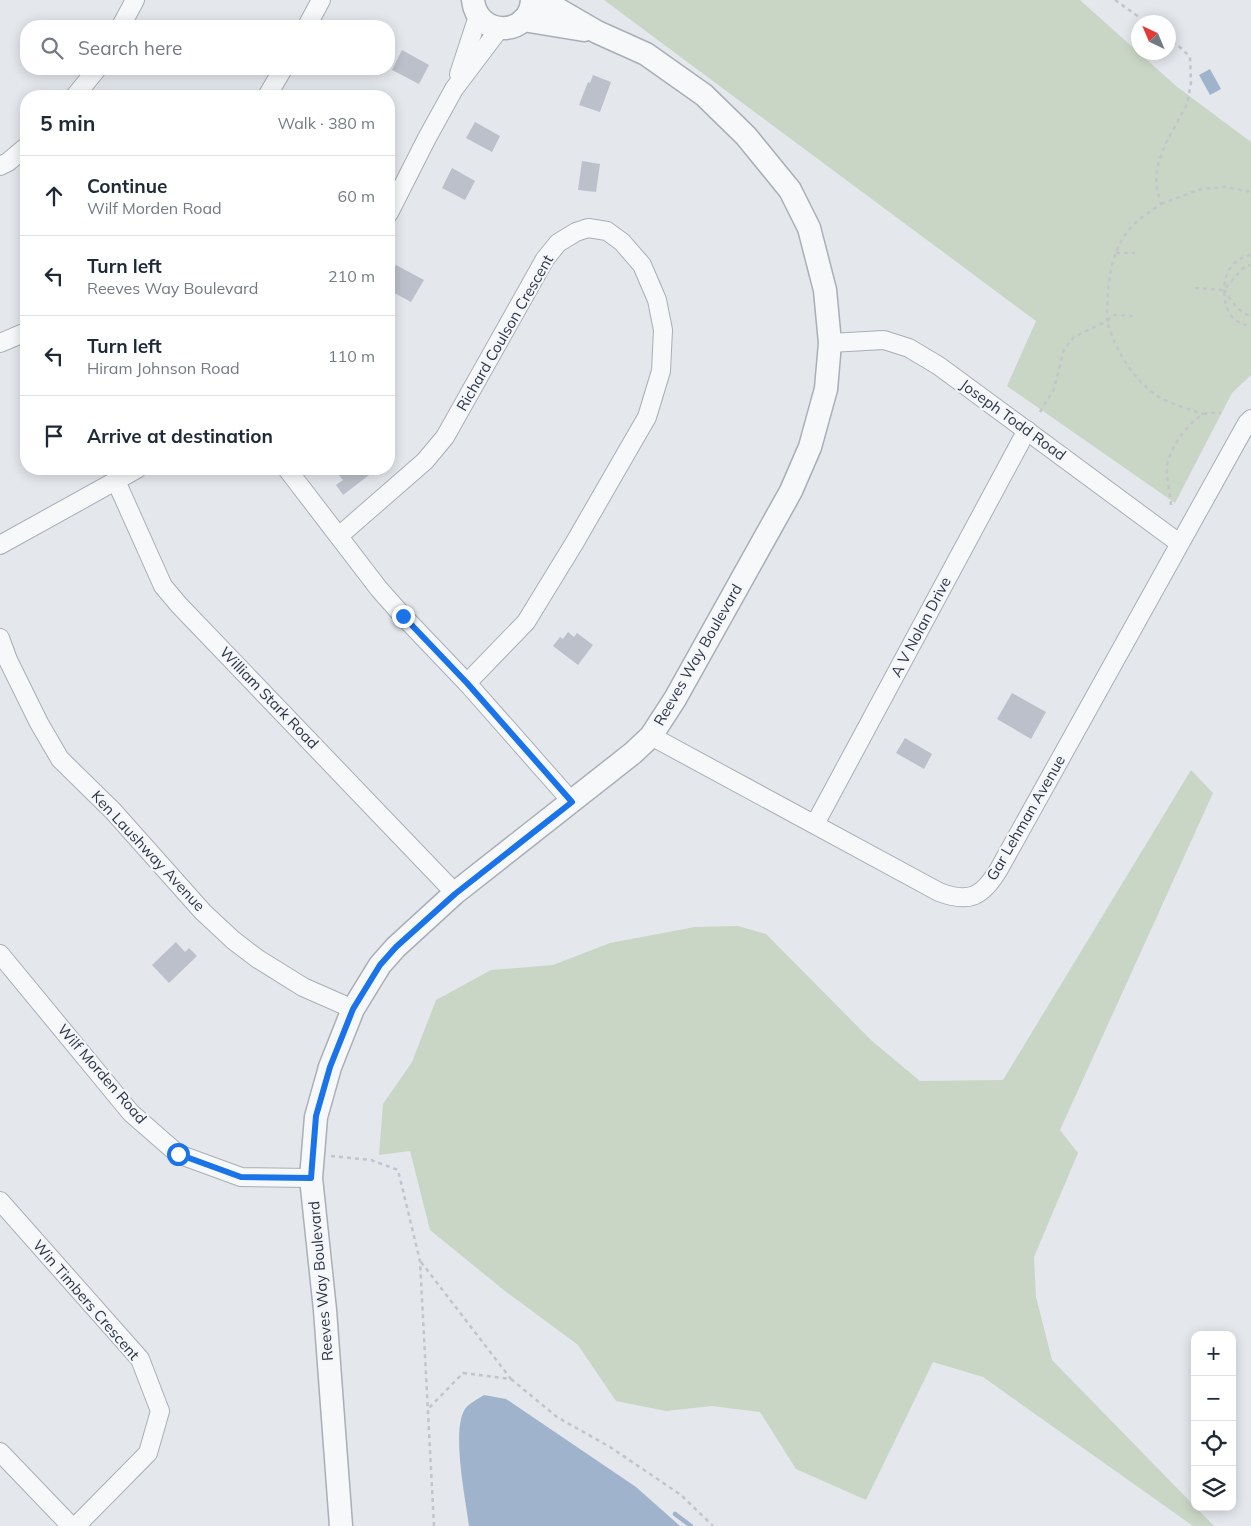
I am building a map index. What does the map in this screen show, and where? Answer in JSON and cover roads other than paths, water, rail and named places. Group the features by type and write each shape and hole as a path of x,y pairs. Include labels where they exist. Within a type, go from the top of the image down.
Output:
{"street":[{"path":"124,20 134,0"},
{"path":"309,20 321,0"},
{"name":"Reeves Way Boulevard","path":"341,1526 326,1310 311,1178 316,1116 330,1067 353,1009 380,965 396,947 455,894 633,754 651,736 675,699 790,491 810,447 826,389 830,343 825,290 809,228 790,190 746,136 704,95 646,54 597,32 542,0"},
{"path":"476,8 492,26 500,28 508,28 528,10"},
{"path":"454,88 476,8"},
{"name":"Reeves Way Boulevard","path":"528,10 597,32"},
{"path":"395,201 454,88 500,28"},
{"path":"80,90 92,75"},
{"path":"270,90 279,75"},
{"path":"0,166 20,152"},
{"name":"Richard Coulson Crescent","path":"339,536 424,460 445,437 545,258 558,242 588,228 606,231 622,242 642,265 657,300 663,330 661,371 647,417 576,542 526,622 467,683"},
{"path":"0,342 20,334"},
{"name":"Joseph Todd Road","path":"830,343 884,340 909,348 939,366 1179,543"},
{"name":"Gar Lehman Avenue","path":"651,736 939,892 962,898 980,893 988,885 999,868 1179,543 1251,419"},
{"name":"A V Nolan Drive","path":"815,824 1027,430"},
{"path":"0,545 126,475"},
{"path":"292,475 403,616 467,683 572,802"},
{"name":"William Stark Road","path":"116,481 163,586 455,894"},
{"name":"Ken Laushway Avenue","path":"0,638 39,723 60,759 113,811 203,912 233,940 258,959 303,986 353,1009"},
{"name":"Wilf Morden Road","path":"0,954 131,1113 178,1154 241,1177 311,1178"},
{"name":"Win Timbers Crescent","path":"0,1201 140,1359 160,1412 148,1453 76,1526"},
{"path":"0,1452 71,1526"}],"water":[{"path":"1210,69 1221,89 1210,95 1199,75"},
{"path":"484,1395 506,1399 636,1487 680,1526 469,1526 459,1449 459,1433 465,1409"}],"waterway":[{"path":"675,1514 691,1526"}]}
